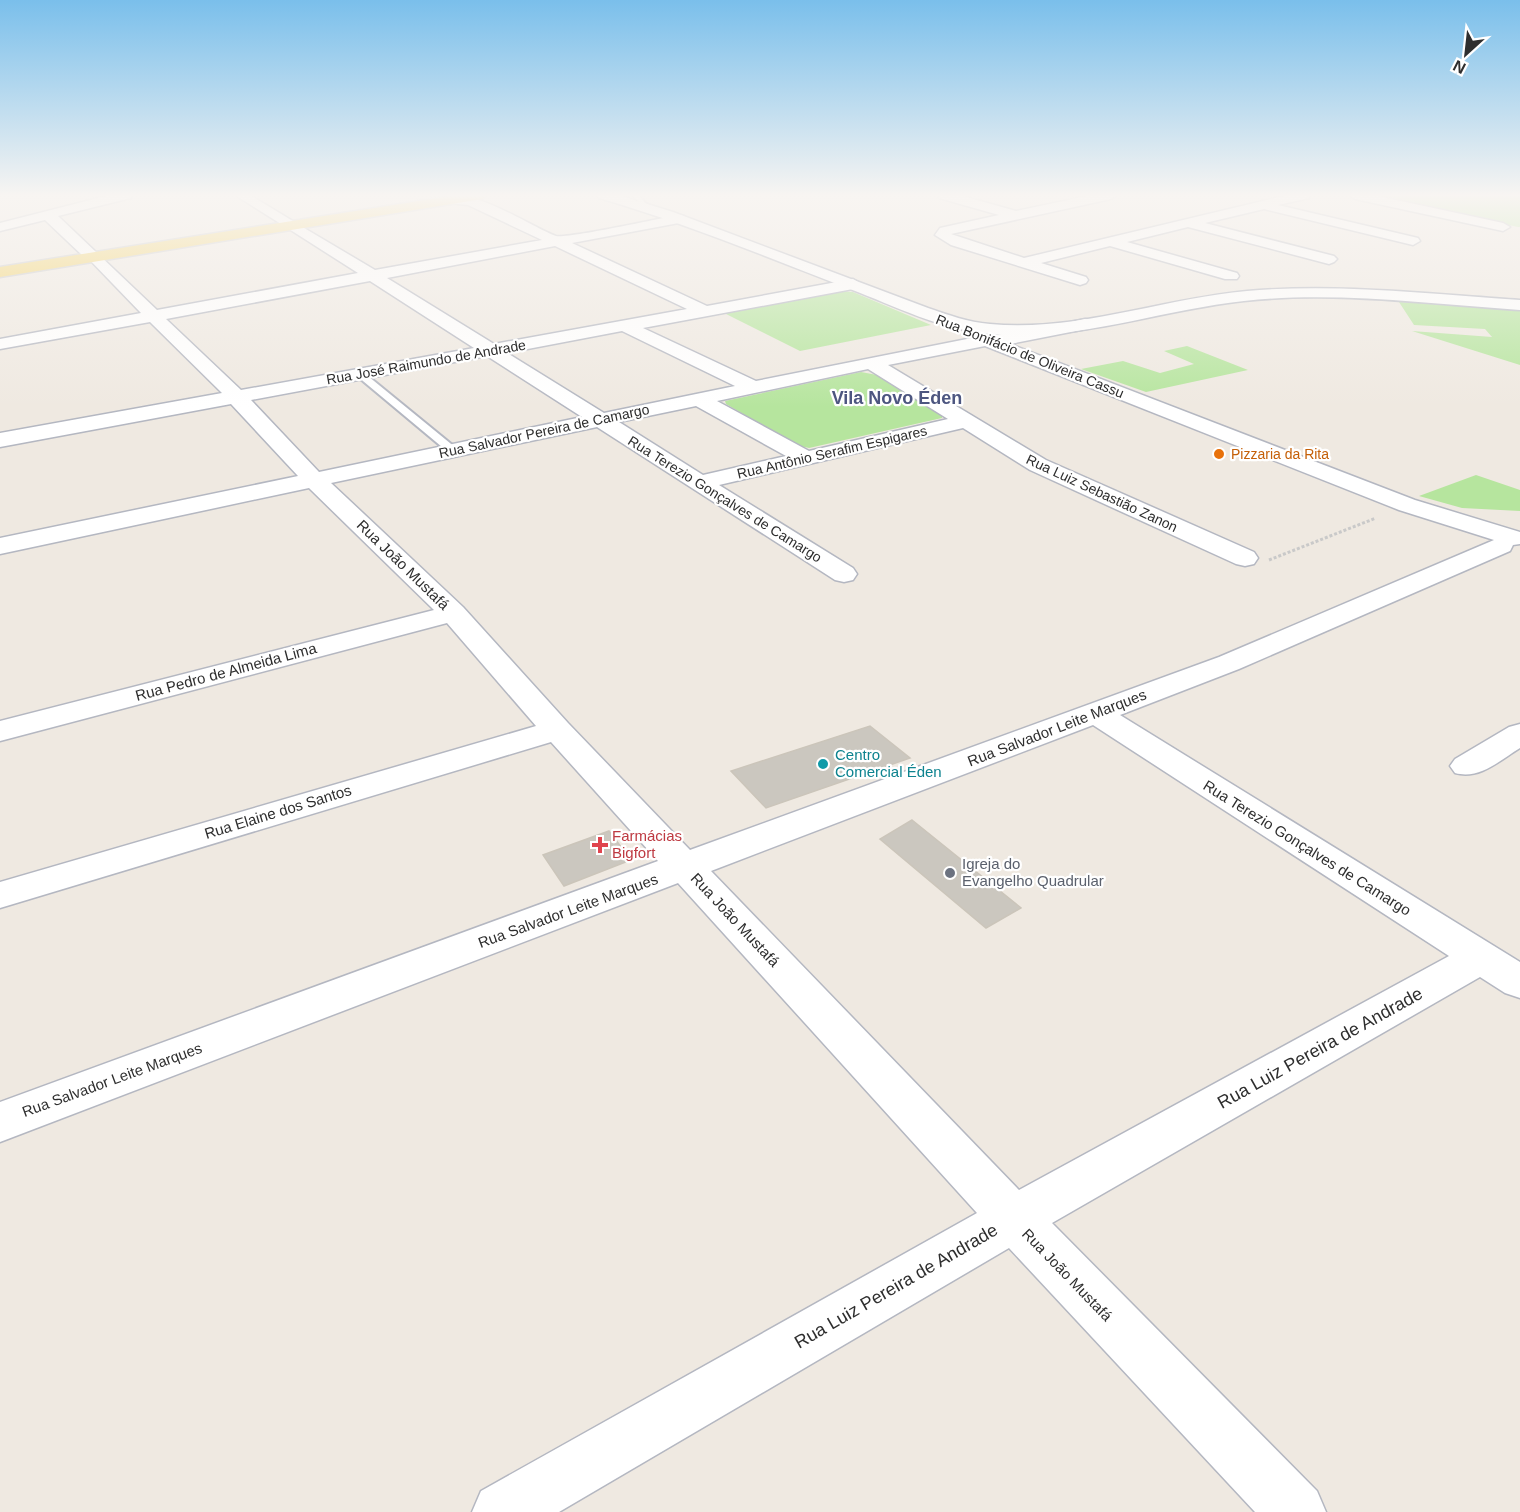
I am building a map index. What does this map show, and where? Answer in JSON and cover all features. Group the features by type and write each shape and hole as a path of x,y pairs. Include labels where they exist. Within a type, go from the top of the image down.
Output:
{"main road":[{"path":"0,272 34,266"}],"street":[{"name":"Rua João Mustafá","path":"101,266 236,397 314,480 453,613 557,730 1014,1219 1296,1512"},
{"name":"Rua Terezio Gonçalves de Camargo","path":"358,266 844,574"},
{"path":"0,344 431,266"},
{"path":"608,266 705,311"},
{"name":"Rua Bonifácio de Oliveira Cassu","path":"807,266 853,284"},
{"name":"Rua Bonifácio de Oliveira Cassu","path":"818,266 935,309 989,342 1397,501 1483,516 1514,533"},
{"path":"1032,266 1080,280"},
{"path":"1193,266 1231,276"},
{"path":"853,284 882,287 970,326 1016,331 1088,324 1215,299 1280,294 1520,305"},
{"name":"Rua José Raimundo de Andrade","path":"0,440 853,284"},
{"path":"1007,314 1074,313 1186,291 1266,286 1520,297"},
{"path":"1120,317 1125,312 1148,306 1148,302 1142,298"},
{"name":"Rua Bonifácio de Oliveira Cassu","path":"935,309 972,310"},
{"name":"Rua Salvador Pereira de Camargo","path":"0,546 753,387 977,342 1039,335 1088,324"},
{"path":"625,326 753,387"},
{"name":"Rua Luiz Sebastião Zanon","path":"871,363 1038,465 1245,558"},
{"path":"698,399 806,458"},
{"name":"Rua Antônio Serafim Espigares","path":"698,483 966,421"},
{"name":"Rua Salvador Leite Marques","path":"0,1122 1229,663 1514,533"},
{"name":"Rua Pedro de Almeida Lima","path":"0,731 453,613"},
{"name":"Rua Terezio Gonçalves de Camargo","path":"1095,713 1500,970"},
{"name":"Rua Elaine dos Santos","path":"0,895 557,730"},
{"path":"1467,766 1520,734"},
{"name":"Rua Luiz Pereira de Andrade","path":"502,1512 1014,1219 1500,970"}],"lane":[{"path":"360,374 452,450"}],"path":[{"path":"1245,558 1272,560 1397,501"}],"green space":[{"path":"839,291 853,292 931,325 800,351 722,312"},
{"path":"1399,302 1505,307 1520,311 1520,365 1412,331 1492,337 1485,329 1414,325"},
{"path":"1187,346 1248,370 1146,392 1081,369 1123,361 1160,373 1194,364 1164,351"},
{"path":"861,372 877,375 942,418 809,448 796,445 726,404 725,401"},
{"path":"1476,475 1520,490 1520,511 1462,508 1419,496"}],"building":[{"name":"Centro Comercial Éden","path":"870,726 910,758 766,808 731,771"},
{"name":"Igreja do Evangelho Quadrular","path":"912,820 1021,908 986,928 880,839"},
{"path":"609,831 631,860 564,886 543,855"}],"place":[{"name":"Pizzaria da Rita","path":"1219,454"},
{"name":"Centro Comercial Éden","path":"823,764"},
{"name":"Farmácias Bigfort","path":"600,845"},
{"name":"Igreja do Evangelho Quadrular","path":"950,873"}],"district":[{"name":"Vila Novo Éden","path":"897,398"}]}
